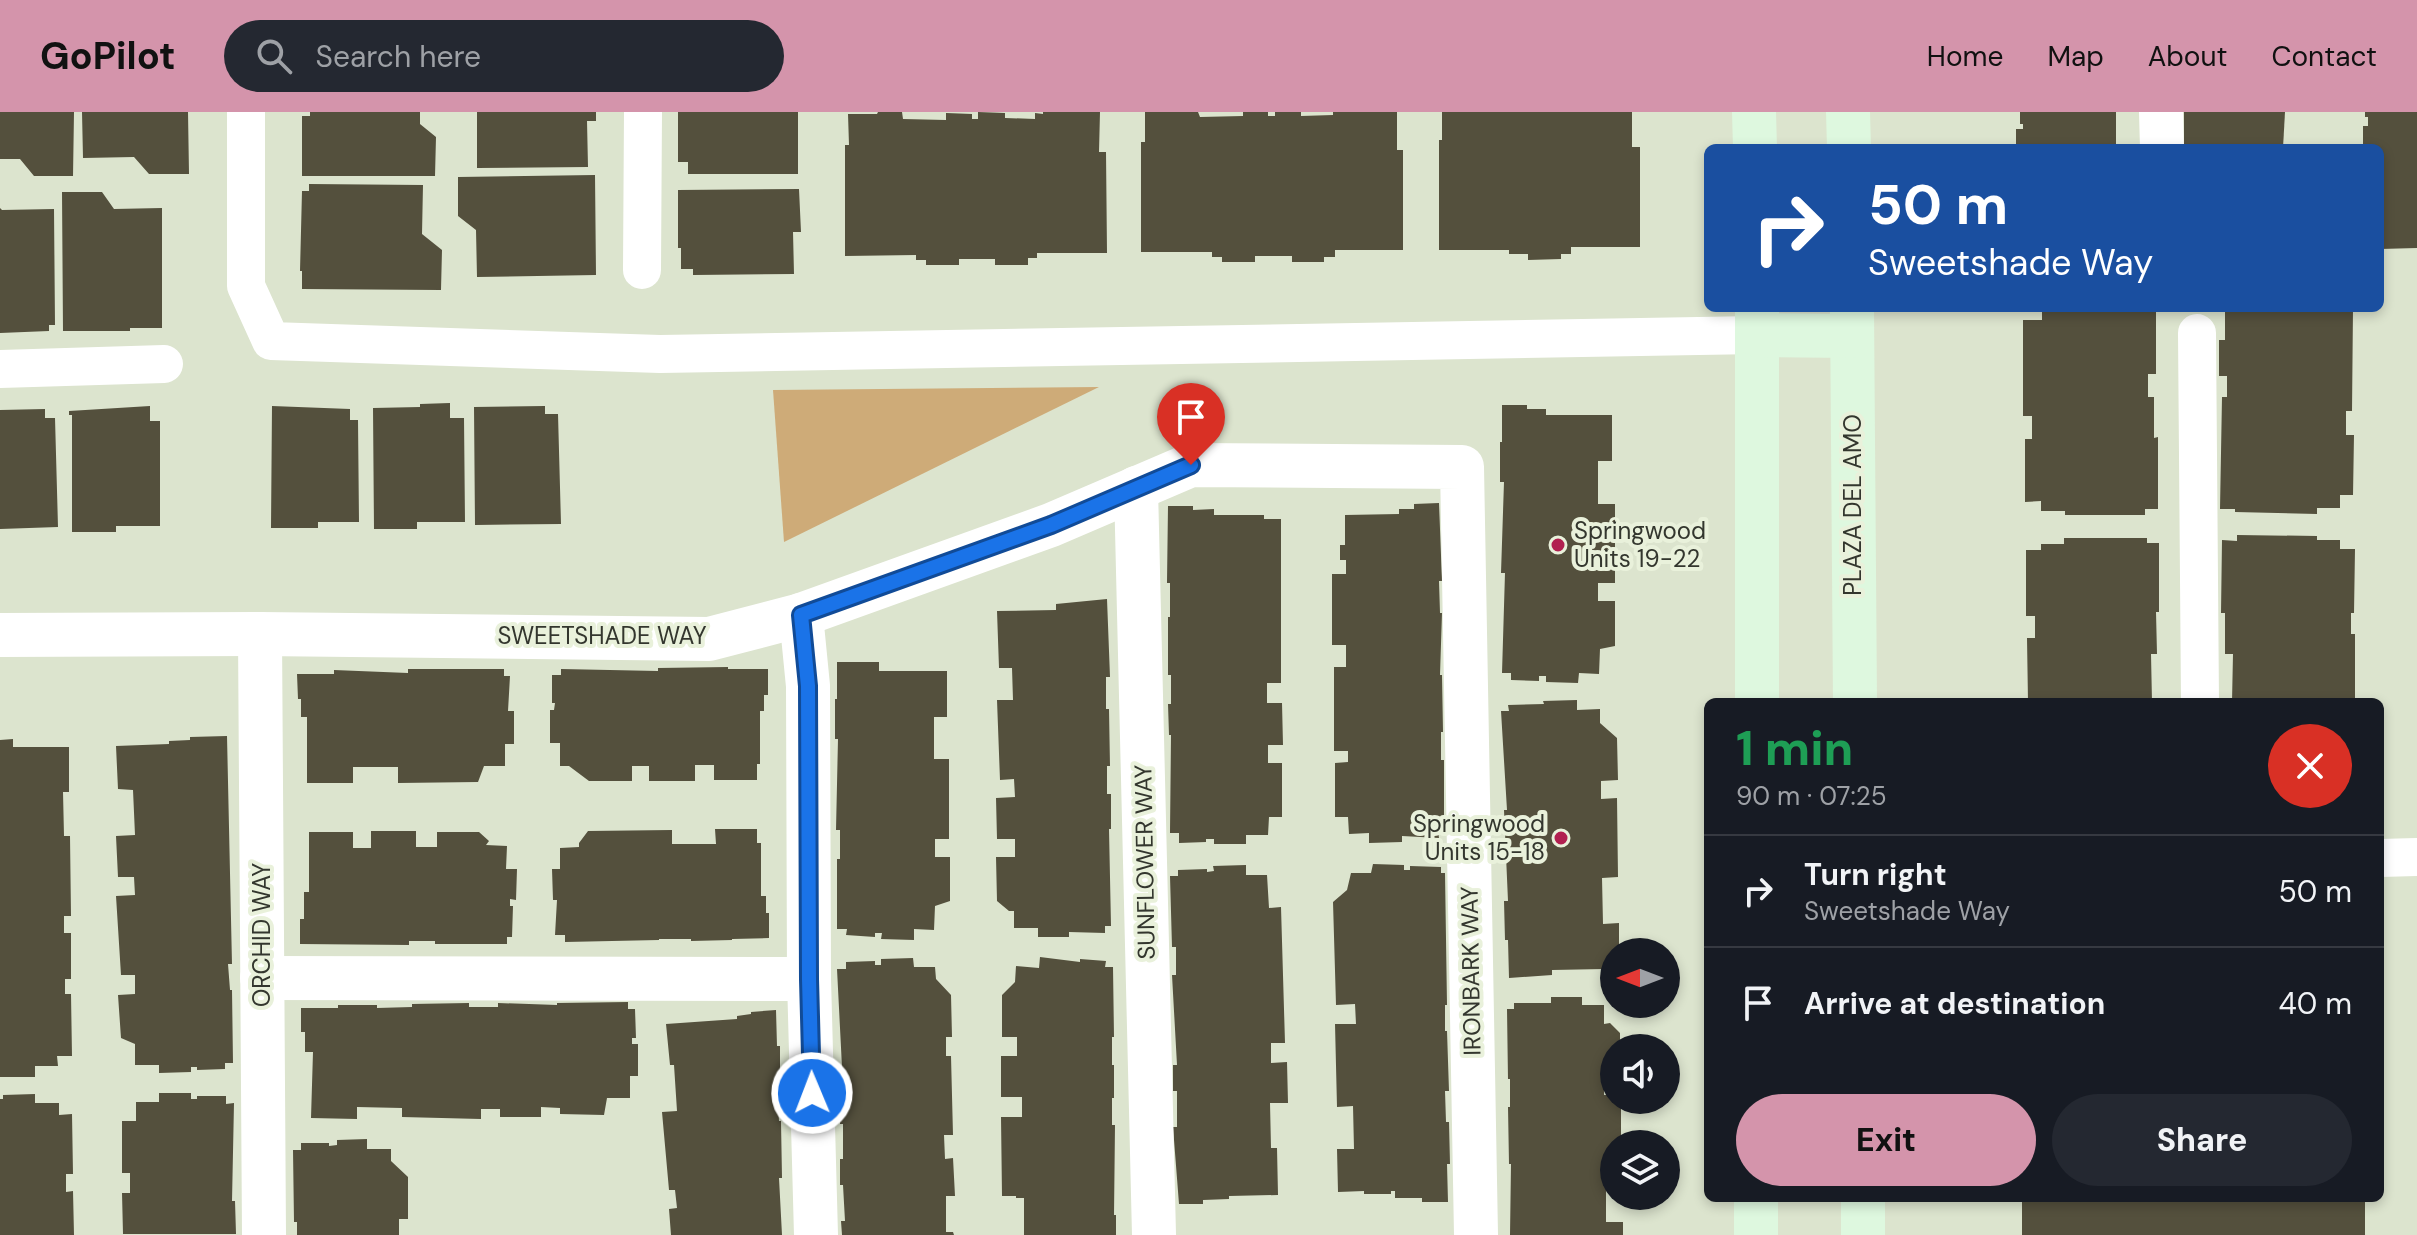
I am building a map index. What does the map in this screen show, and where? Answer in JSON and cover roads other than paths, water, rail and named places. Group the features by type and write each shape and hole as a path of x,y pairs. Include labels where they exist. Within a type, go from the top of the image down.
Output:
{"main road":[{"path":"1754,112 1755,144"},
{"path":"1848,112 1849,144"},
{"path":"1757,698 1757,322 1852,322"},
{"name":"PLAZA DEL AMO","path":"1852,322 1855,698"},
{"path":"1756,1202 1756,1235"},
{"path":"1863,1202 1863,1235"}],"street":[{"path":"2161,112 2162,144"},
{"name":"SWEETSHADE WAY","path":"0,635 260,634 709,639 801,615 1051,525 1191,465 1462,467"},
{"name":"IRONBARK WAY","path":"1462,467 1476,1235"},
{"name":"SUNFLOWER WAY","path":"1136,488 1154,1235"},
{"path":"801,615 808,686 809,979 816,1235"},
{"name":"ORCHID WAY","path":"260,634 264,1235"},
{"path":"262,978 809,979"}],"lane":[{"path":"246,112 246,286 271,341 660,354 1757,322"},
{"path":"642,270 643,112"},
{"path":"2197,333 2200,698"},
{"path":"0,369 164,364"},
{"path":"2384,858 2417,857"}],"place":[{"name":"Springwood Units 19-22","path":"1558,545"},
{"name":"Springwood Units 15-18","path":"1561,838"}]}
